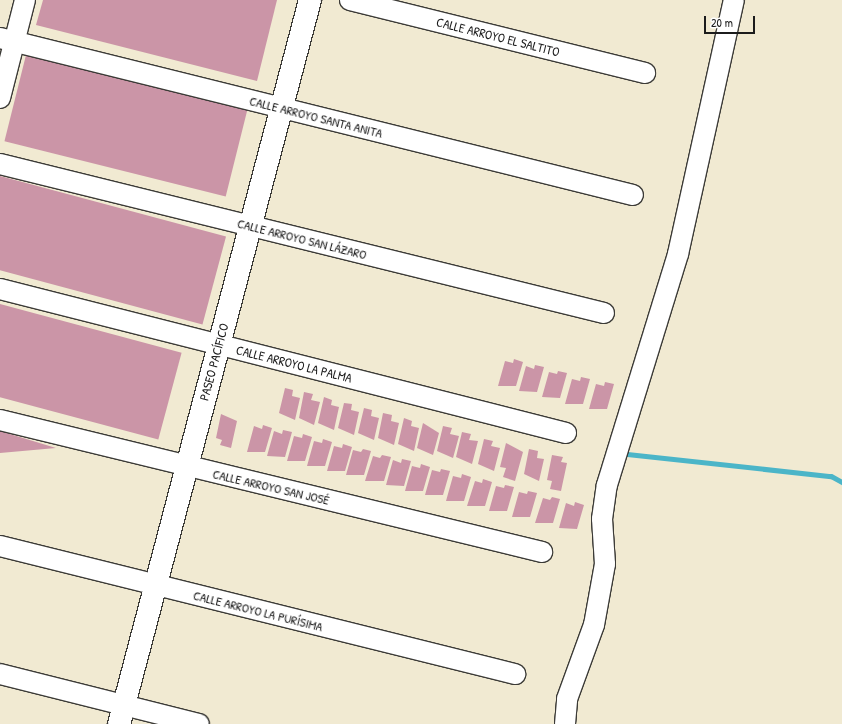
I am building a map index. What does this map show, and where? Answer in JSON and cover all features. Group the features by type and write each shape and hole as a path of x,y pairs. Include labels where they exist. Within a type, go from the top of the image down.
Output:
{"street":[{"path":"0,98 7,40 25,0"},
{"name":"PASEO PACÍFICO","path":"121,715 310,0"},
{"name":"CALLE ARROYO EL SALTITO","path":"350,0 645,73"},
{"path":"565,724 567,699 594,625 605,564 602,519 607,485 678,254 734,0"},
{"name":"CALLE ARROYO SANTA ANITA","path":"7,40 632,195"},
{"name":"CALLE ARROYO SAN LÁZARO","path":"0,164 604,313"},
{"name":"CALLE ARROYO LA PALMA","path":"0,289 566,433"},
{"name":"CALLE ARROYO SAN JOSÉ","path":"0,420 186,467 542,552"},
{"name":"CALLE ARROYO LA PURÍSIMA","path":"0,546 515,674"},
{"path":"0,674 121,715 199,724"}],"building":[{"path":"43,0 277,0 257,81 36,25"},
{"path":"26,55 247,110 226,197 4,141"},
{"path":"0,176 226,237 202,324 0,270"},
{"path":"0,304 182,353 158,440 0,397"},
{"path":"514,359 523,362 516,386 498,386 505,361 513,363"},
{"path":"535,365 544,367 537,392 519,391 526,366 534,369"},
{"path":"558,371 567,373 560,398 542,397 549,372 557,374"},
{"path":"581,377 590,379 583,404 565,404 572,379 580,381"},
{"path":"605,382 614,384 607,409 589,409 596,384 604,386"},
{"path":"285,388 293,390 292,396 300,398 295,420 279,413"},
{"path":"304,392 313,394 311,400 320,402 314,425 299,418"},
{"path":"324,397 332,400 331,405 339,407 334,430 318,423"},
{"path":"344,403 352,404 351,410 359,412 354,435 338,428"},
{"path":"364,408 372,410 371,416 379,418 374,440 358,433"},
{"path":"383,413 392,415 391,421 399,423 394,445 378,438"},
{"path":"221,414 237,421 231,448 220,445 222,440 216,438"},
{"path":"404,418 412,421 411,426 419,428 414,451 398,444"},
{"path":"423,423 439,433 433,455 417,448"},
{"path":"263,425 272,428 265,452 247,452 254,426 262,429"},
{"path":"443,426 452,428 450,434 459,436 453,458 437,451"},
{"path":"283,430 292,432 285,457 267,456 274,431 282,434"},
{"path":"0,431 56,448 0,453"},
{"path":"462,432 471,434 469,440 478,441 472,464 456,457"},
{"path":"303,434 312,437 305,461 287,461 294,436 302,438"},
{"path":"323,439 332,442 325,466 307,466 314,441 322,443"},
{"path":"484,439 493,441 491,446 500,448 494,471 478,464"},
{"path":"506,443 523,452 515,481 503,477 506,468 500,467"},
{"path":"343,444 352,447 345,471 327,471 334,446 342,448"},
{"path":"363,449 371,451 364,475 346,475 353,450 361,452"},
{"path":"529,449 538,451 537,458 544,459 539,481 524,474"},
{"path":"382,455 391,457 384,481 365,481 373,456 380,458"},
{"path":"552,455 563,457 561,462 567,463 561,491 550,489 552,481 547,480"},
{"path":"402,459 411,461 404,486 386,485 393,460 401,463"},
{"path":"421,464 430,467 423,491 405,491 412,466 420,468"},
{"path":"441,469 450,471 443,495 425,495 432,470 440,472"},
{"path":"462,474 471,477 464,501 446,501 453,476 461,478"},
{"path":"483,479 492,482 485,506 467,506 475,481 482,483"},
{"path":"505,485 514,487 507,511 489,511 496,486 504,488"},
{"path":"528,491 537,493 530,517 512,517 519,492 527,494"},
{"path":"552,497 560,499 553,523 535,523 543,498 550,500"},
{"path":"575,502 584,505 577,529 559,528 566,503 574,506"}],"waterway":[{"path":"627,454 831,476 842,482"}]}
